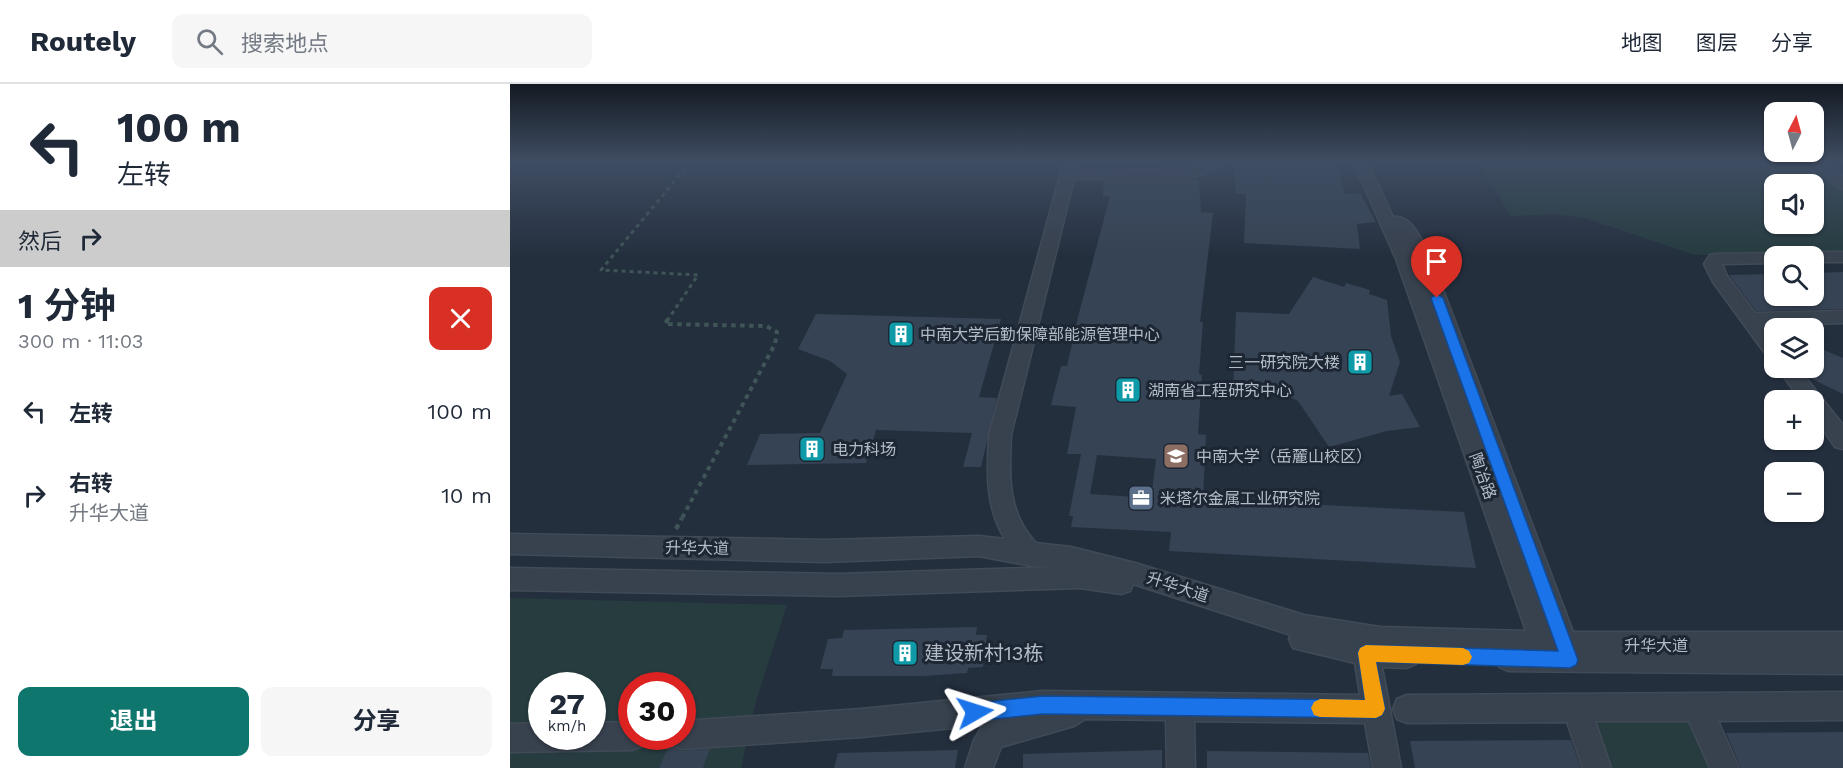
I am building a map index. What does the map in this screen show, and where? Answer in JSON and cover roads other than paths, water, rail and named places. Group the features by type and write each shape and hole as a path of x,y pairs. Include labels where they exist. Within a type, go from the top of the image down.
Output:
{"street":[{"path":"1056,577 1027,551 1012,531 1000,502 997,478 1000,435 1063,193"},
{"name":"陶冶路","path":"1372,193 1405,259 1557,652"},
{"path":"1824,257 1843,256"},
{"path":"1764,258 1716,259 1713,264 1719,278 1764,338"},
{"path":"1750,319 1843,316"},
{"path":"1795,378 1804,390"},
{"path":"1824,416 1843,441"},
{"name":"升华大道","path":"510,544 825,551 979,546 1027,551 1071,558 1134,574 1365,645"},
{"name":"升华大道","path":"510,579 838,585 1080,577 1112,581 1324,646 1365,645 1843,662"},
{"path":"1365,645 1386,768"},
{"name":"升华大道","path":"1557,652 1843,645"},
{"path":"696,734 861,723 1043,705 1376,709"},
{"path":"979,768 984,750 993,735 1095,706"},
{"path":"1407,709 1843,706"},
{"path":"1180,707 1181,768"},
{"path":"1697,707 1725,768"},
{"path":"1576,708 1597,768"},
{"path":"510,738 618,736"}],"place":[{"name":"中南大学后勤保障部能源管理中心","path":"901,334"},
{"name":"三一研究院大楼","path":"1360,362"},
{"name":"湖南省工程研究中心","path":"1128,390"},
{"name":"电力科场","path":"812,449"},
{"name":"中南大学（岳麓山校区）","path":"1176,456"},
{"name":"米塔尔金属工业研究院","path":"1141,498"},
{"name":"建设新村13栋","path":"905,653"}]}
